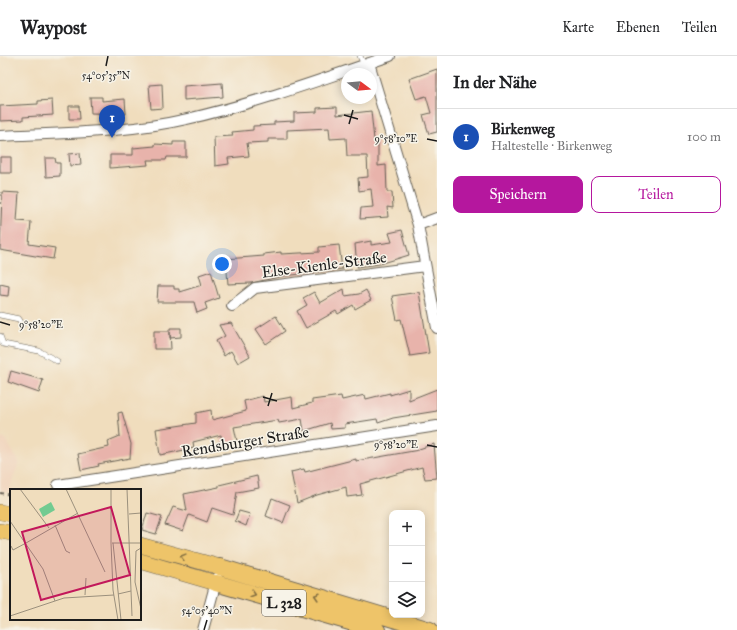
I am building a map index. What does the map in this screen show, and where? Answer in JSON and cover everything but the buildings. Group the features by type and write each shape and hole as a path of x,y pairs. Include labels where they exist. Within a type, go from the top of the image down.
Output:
{"highway":[{"name":"L 328","path":"220,567 430,630"},
{"name":"L 328","path":"216,583 377,630"}],"main road":[{"path":"0,512 10,514"},
{"path":"0,532 10,533"},
{"name":"L 328","path":"141,545 220,567"},
{"name":"L 328","path":"141,561 216,583"}],"street":[{"path":"0,136 133,127 186,120 278,95 364,62 390,56"},
{"path":"364,62 418,225 437,328"},
{"path":"418,225 437,218"},
{"name":"Else-Kienle-Straße","path":"232,306 255,288 425,266"},
{"name":"Rendsburger Straße","path":"58,485 437,426"},
{"path":"203,630 220,567"}],"lane":[{"path":"0,315 19,319 22,324"},
{"path":"0,336 3,344 39,351 57,361"}],"path":[{"path":"0,493 10,495"}],"shaded area":[{"path":"0,438 5,439 19,462 8,493 0,491"}],"place":[{"name":"Birkenweg","path":"112,138"}]}
